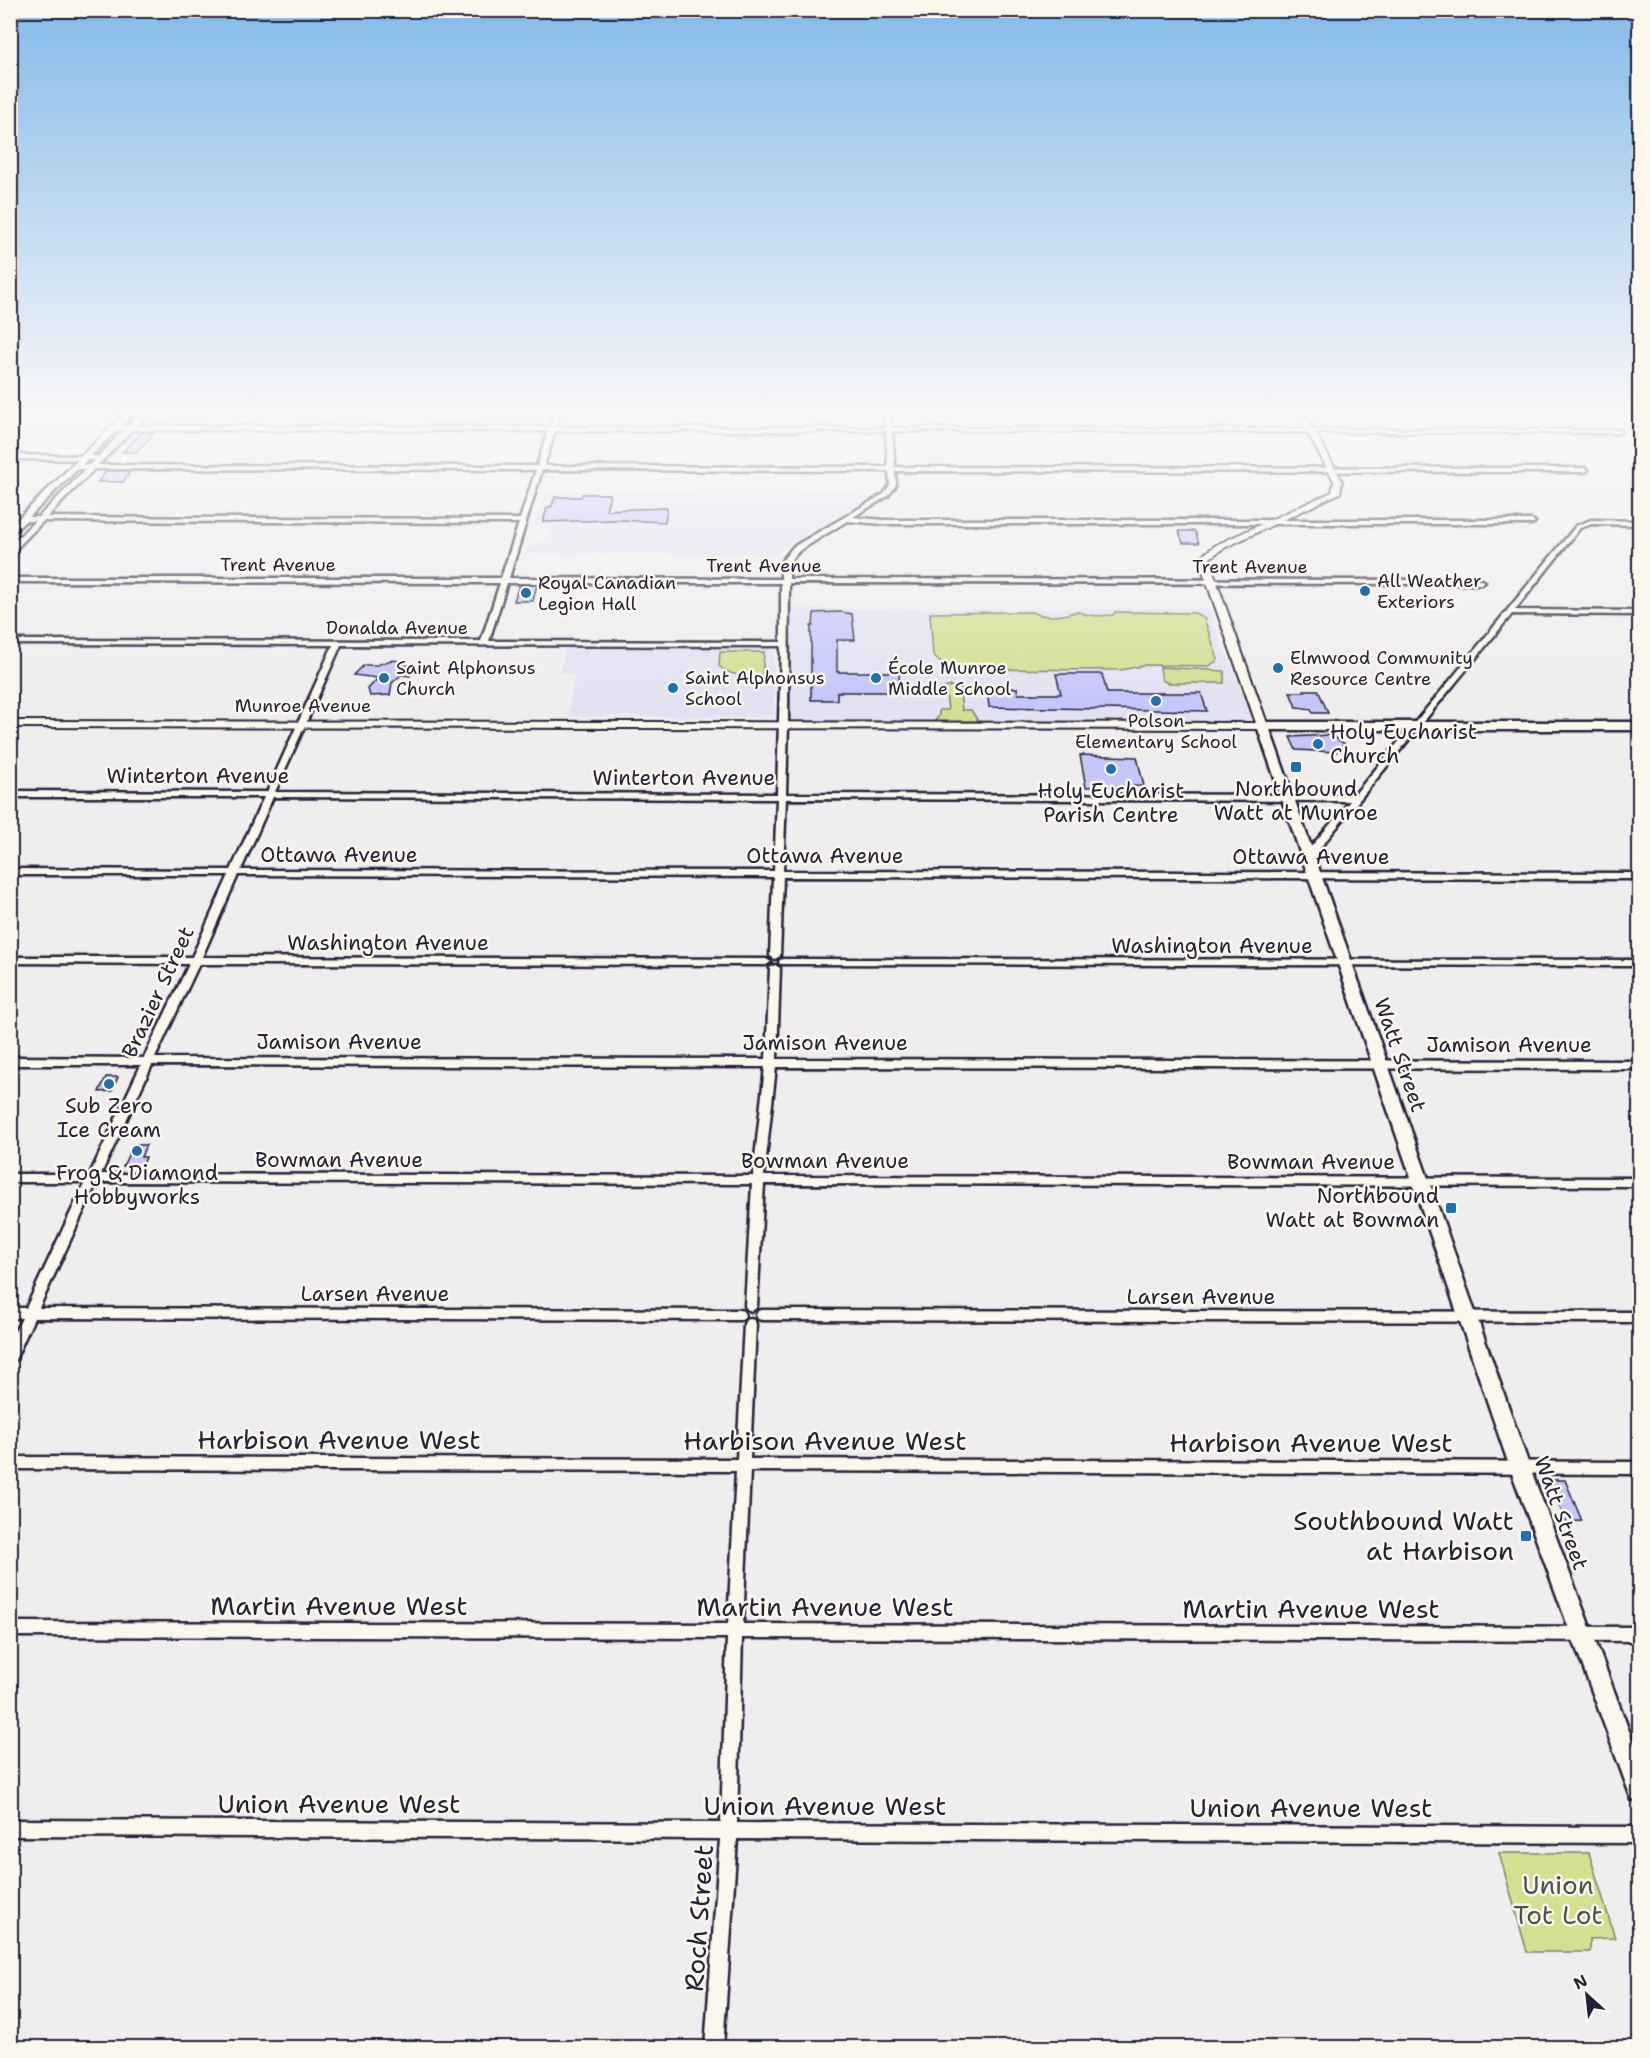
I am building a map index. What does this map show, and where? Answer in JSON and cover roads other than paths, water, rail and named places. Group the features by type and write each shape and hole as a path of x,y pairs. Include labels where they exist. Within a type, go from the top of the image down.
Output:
{"main road":[{"path":"11,531 36,506"},
{"path":"10,552 55,506"},
{"path":"11,531 31,531"},
{"name":"Munroe Avenue","path":"1263,726 1640,726"},
{"name":"Watt Street","path":"1263,726 1520,1468 1640,1792"}],"street":[{"path":"485,642 529,506"},
{"path":"750,1318 744,1308 751,1306 758,1180 771,1063 784,724 785,562 796,549 868,506"},
{"name":"Watt Street","path":"1263,726 1211,582 1205,563 1206,557 1210,552 1308,506"},
{"path":"24,519 524,521"},
{"path":"847,519 883,522 1532,522"},
{"path":"1312,870 1314,849 1578,527 1583,524 1640,523"},
{"name":"Trent Avenue","path":"10,580 1480,582"},
{"path":"1509,612 1640,612"},
{"name":"Donalda Avenue","path":"10,642 784,644"},
{"name":"Brazier Street","path":"10,1356 195,961 338,643"},
{"name":"Munroe Avenue","path":"10,724 1263,726"},
{"name":"Winterton Avenue","path":"10,794 1357,798"},
{"name":"Ottawa Avenue","path":"10,872 778,874 1312,870 1640,876"},
{"name":"Washington Avenue","path":"10,960 1640,963"},
{"name":"Jamison Avenue","path":"10,1061 1640,1065"},
{"name":"Bowman Avenue","path":"10,1178 1640,1182"},
{"name":"Larsen Avenue","path":"10,1313 750,1318 1640,1317"},
{"name":"Roch Street","path":"714,2048 729,1831 735,1631 750,1318"},
{"name":"Harbison Avenue West","path":"10,1463 1640,1468"},
{"name":"Martin Avenue West","path":"10,1629 1640,1634"},
{"name":"Union Avenue West","path":"10,1828 1640,1835"}],"place":[{"name":"All Weather Exteriors","path":"1365,591"},
{"name":"Royal Canadian Legion Hall","path":"526,593"},
{"name":"Elmwood Community Resource Centre","path":"1278,668"},
{"name":"Saint Alphonsus Church","path":"384,678"},
{"name":"École Munroe Middle School","path":"876,678"},
{"name":"Saint Alphonsus School","path":"673,688"},
{"name":"Polson Elementary School","path":"1156,701"},
{"name":"Holy Eucharist Church","path":"1318,744"},
{"name":"Northbound Watt at Munroe","path":"1296,767"},
{"name":"Holy Eucharist Parish Centre","path":"1111,769"},
{"name":"Sub Zero Ice Cream","path":"109,1084"},
{"name":"Frog & Diamond Hobbyworks","path":"137,1151"},
{"name":"Northbound Watt at Bowman","path":"1451,1208"},
{"name":"Southbound Watt at Harbison","path":"1526,1536"}],"park label":[{"name":"Union Tot Lot","path":"1558,1900"}]}
